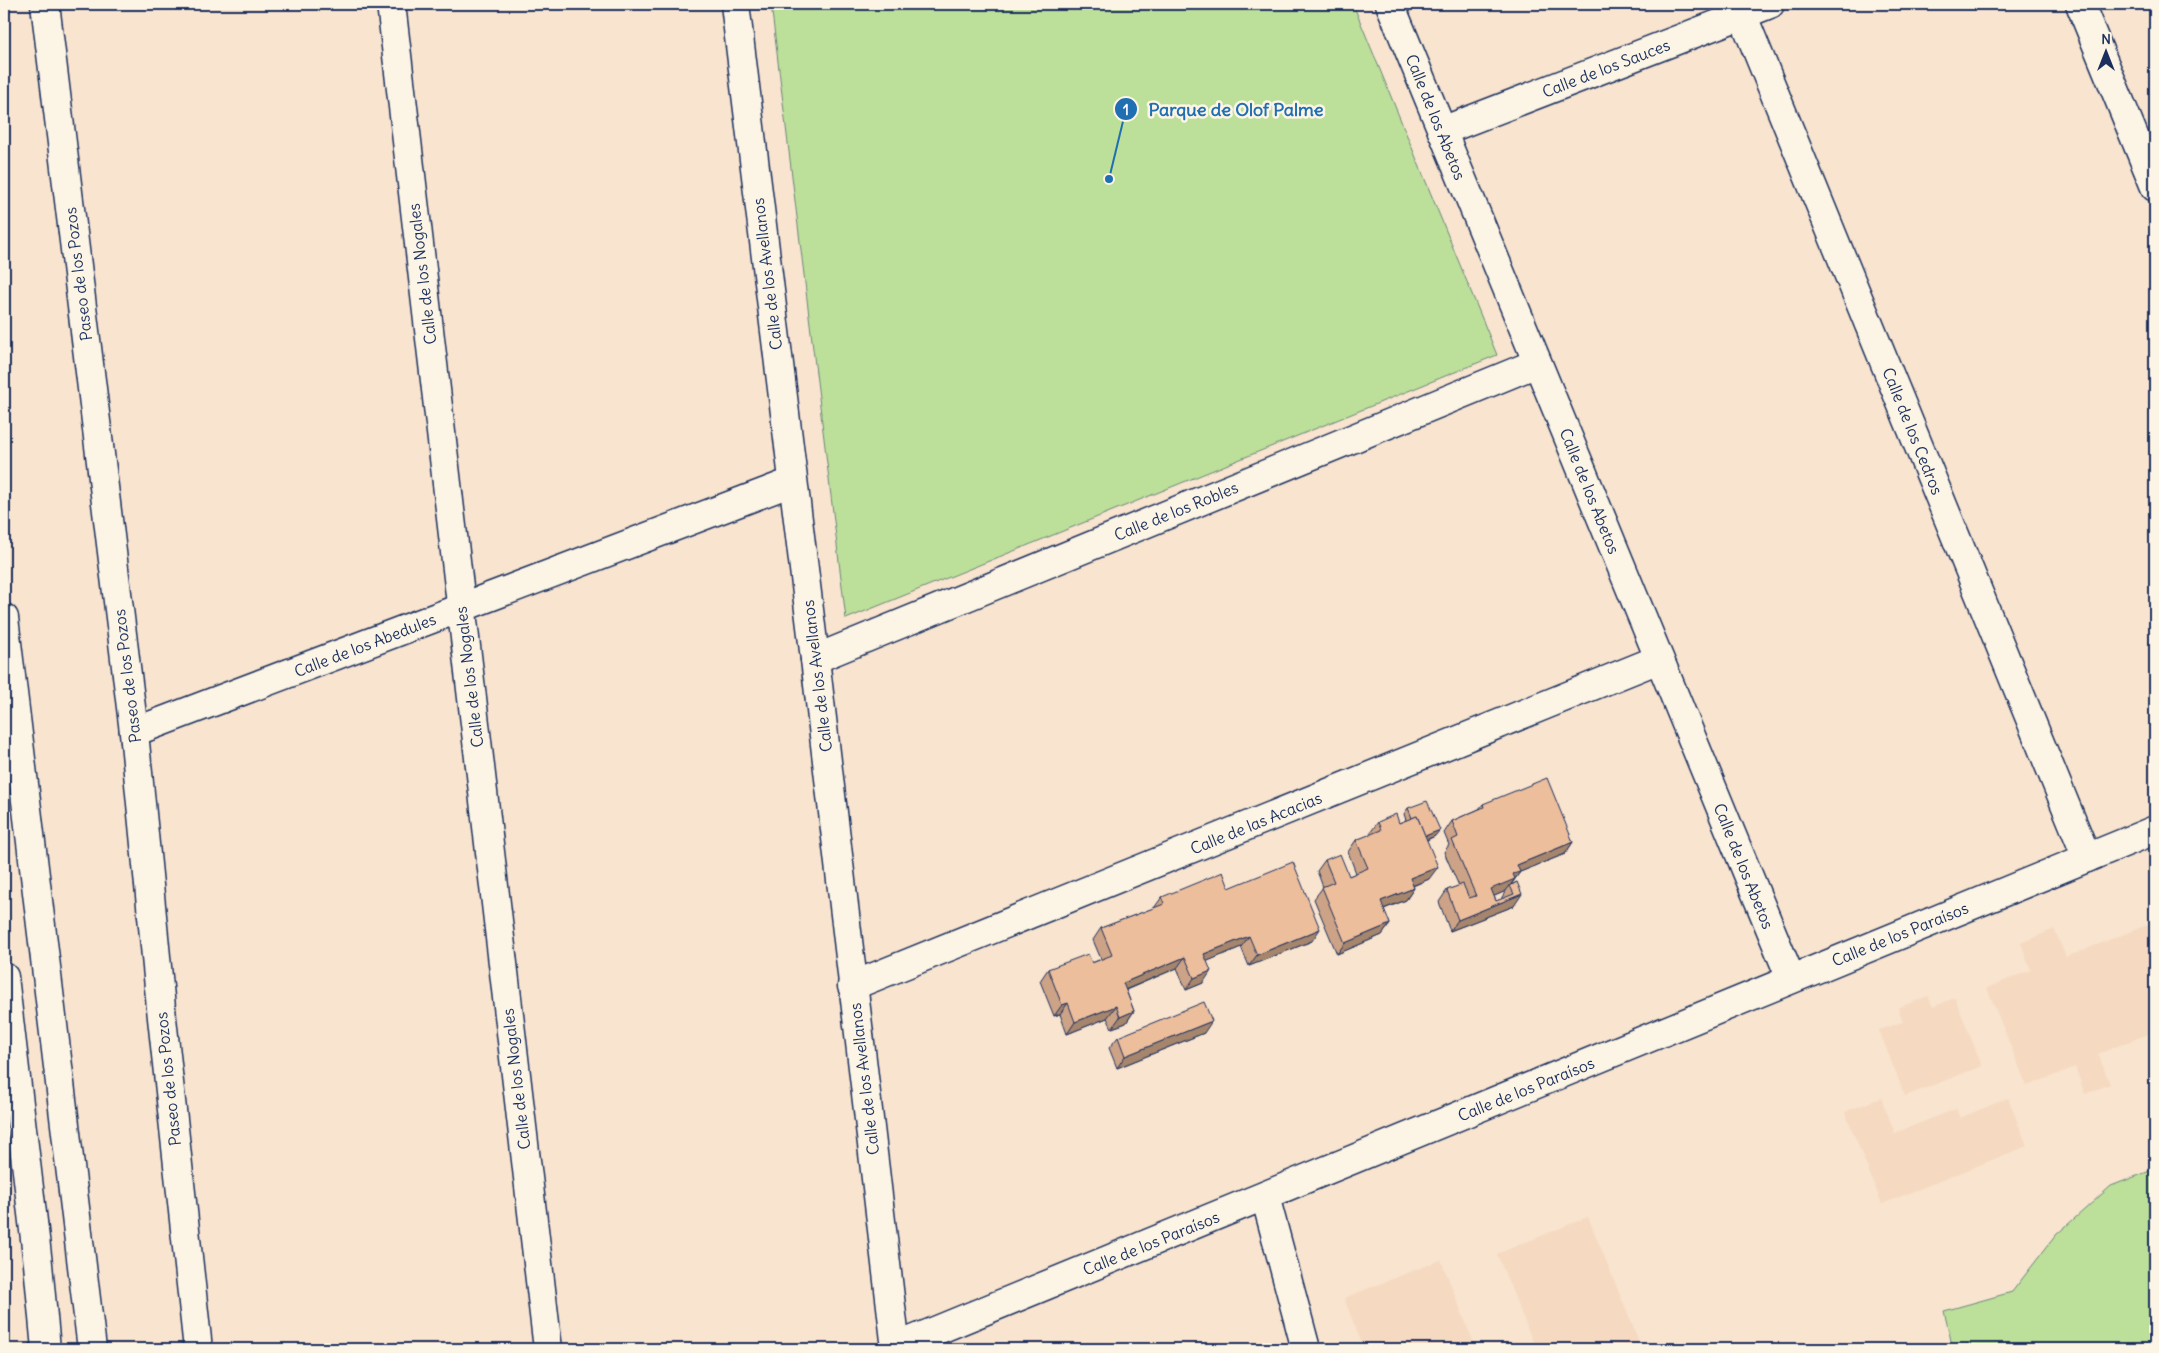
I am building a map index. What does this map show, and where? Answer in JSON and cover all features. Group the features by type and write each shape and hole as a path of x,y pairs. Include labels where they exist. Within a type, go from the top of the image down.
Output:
{"street":[{"name":"Paseo de los Pozos","path":"45,4 134,732 163,1027 198,1349"},
{"name":"Calle de los Nogales","path":"391,4 548,1349"},
{"name":"Calle de los Avellanos","path":"735,4 815,659 896,1348"},
{"name":"Calle de los Abetos","path":"1390,4 1790,979"},
{"name":"Calle de los Sauces","path":"1442,131 1740,9 1770,4"},
{"path":"2080,4 2155,187"},
{"name":"Calle de los Cedros","path":"1740,9 2088,858"},
{"name":"Calle de los Robles","path":"815,659 1537,363"},
{"name":"Calle de los Abedules","path":"134,732 792,482"},
{"path":"4,618 92,1349"},
{"name":"Calle de las Acacias","path":"852,986 1660,659"},
{"name":"Calle de los Paraísos","path":"896,1348 2155,830"},
{"path":"4,977 37,1254 46,1349"},
{"path":"1265,1196 1306,1349"}],"shaded area":[{"path":"2155,922 2155,1031 2098,1054 2110,1084 2085,1094 2075,1067 2027,1086 1987,988 2031,970 2021,943 2054,929 2066,957"},
{"path":"1928,996 1933,1007 1955,998 1982,1066 1905,1096 1879,1030 1903,1022 1898,1008"},
{"path":"1881,1098 1895,1133 1956,1109 1960,1118 2008,1098 2027,1146 1882,1204 1845,1112"},
{"path":"1588,1217 1642,1349 1536,1349 1497,1254"},
{"path":"1441,1260 1476,1349 1364,1349 1344,1298"}],"green space":[{"path":"771,4 1353,4 1497,355 846,619"},
{"path":"2155,1169 2155,1349 1953,1349 1944,1311 2012,1292 2056,1235 2111,1186"}],"building":[{"path":"1547,778 1573,842 1517,865 1520,872 1513,874 1515,879 1491,889 1496,901 1514,894 1510,886 1517,882 1522,894 1458,920 1447,890 1463,884 1469,898 1476,896 1452,840 1458,837 1452,821 1484,807 1483,804"},
{"path":"1427,801 1440,830 1425,836 1417,816 1412,818 1408,808"},
{"path":"1396,814 1399,823 1417,816 1438,867 1410,878 1414,888 1381,901 1390,924 1345,943 1322,887 1334,882 1325,860 1340,854 1349,876 1368,868 1356,840 1381,830 1378,822"},
{"path":"1293,862 1320,929 1257,955 1249,936 1204,954 1211,971 1194,978 1185,957 1123,983 1134,1011 1120,1017 1116,1006 1075,1022 1068,1003 1062,1005 1048,969 1088,954 1092,963 1112,955 1101,928 1164,904 1162,897 1223,872 1229,888"},
{"path":"1204,1002 1212,1021 1125,1056 1118,1037"}],"place":[{"name":"Parque de Olof Palme","path":"1109,179"}]}
